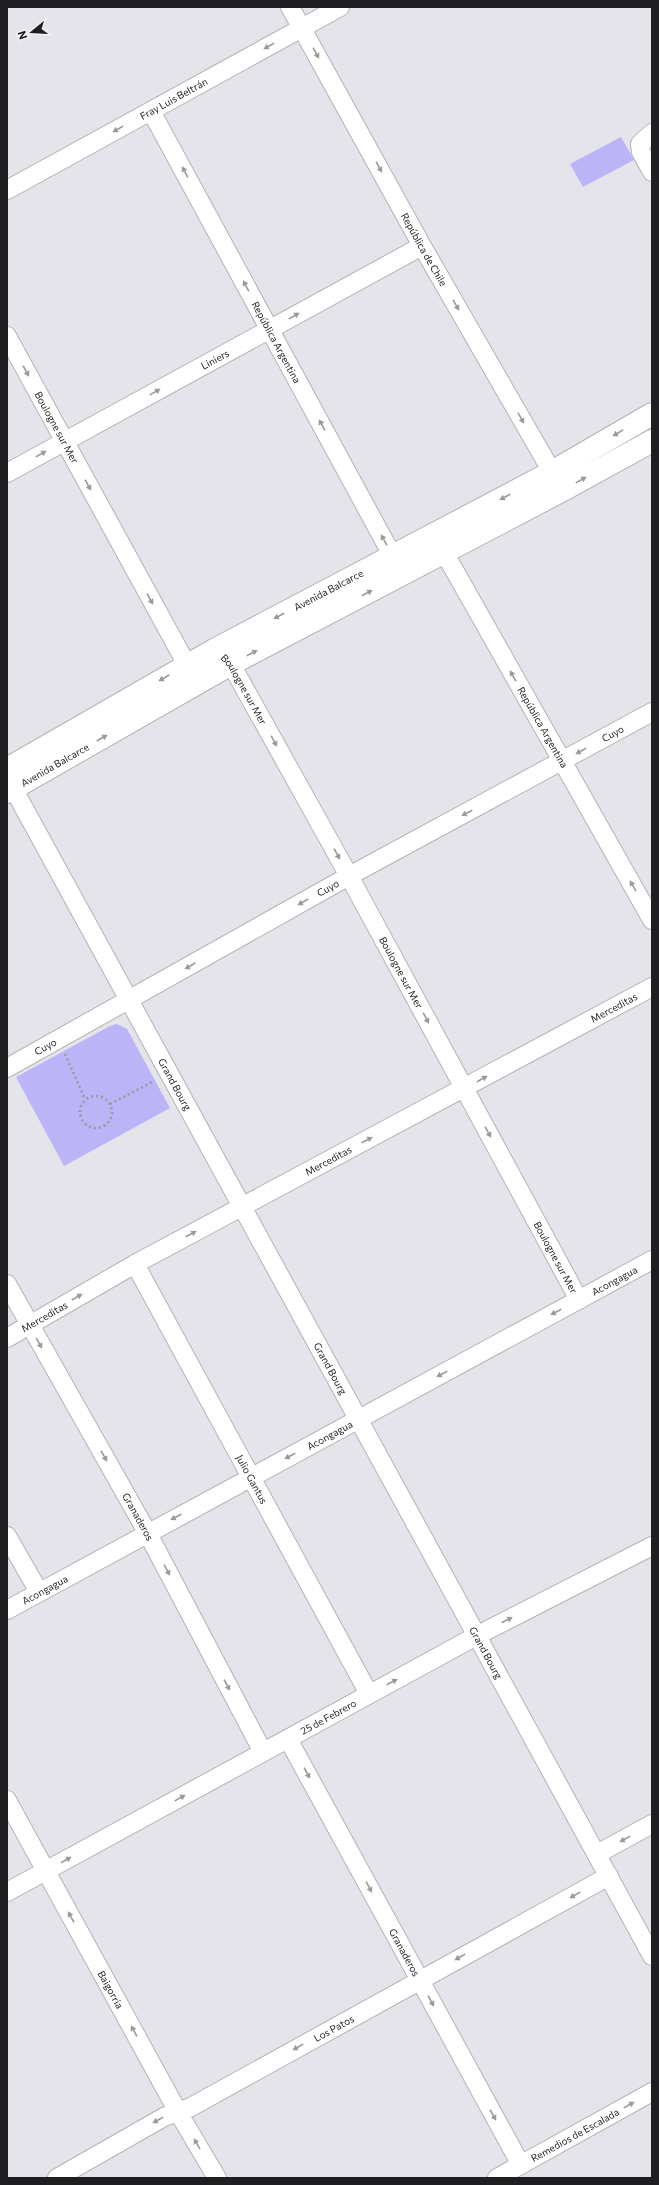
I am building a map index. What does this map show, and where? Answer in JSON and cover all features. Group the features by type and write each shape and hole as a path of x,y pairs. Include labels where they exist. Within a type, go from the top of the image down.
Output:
{"main road":[{"name":"Avenida Balcarce","path":"556,482 650,422"},
{"name":"Avenida Balcarce","path":"9,783 224,657 556,482 652,441"},
{"name":"Avenida Balcarce","path":"9,783 187,665 224,657"}],"street":[{"name":"República de Chile","path":"290,7 422,246 556,482"},
{"name":"Fray Luis Beltrán","path":"7,190 340,7"},
{"name":"República Argentina","path":"152,111 398,565"},
{"path":"646,138 641,152 652,172"},
{"name":"Liniers","path":"7,473 422,246"},
{"name":"Boulogne sur Mer","path":"7,336 187,665"},
{"name":"República Argentina","path":"436,545 652,920"},
{"name":"Boulogne sur Mer","path":"224,657 349,876 579,1300"},
{"name":"Cuyo","path":"7,1068 129,1001 349,876 652,712"},
{"name":"Grand Bourg","path":"9,783 478,1635 652,1956"},
{"name":"Merceditas","path":"7,1338 135,1264 652,987"},
{"name":"Acongagua","path":"7,1610 147,1532 652,1260"},
{"name":"Julio Gantus","path":"135,1264 369,1694"},
{"name":"Granaderos","path":"7,1284 147,1532 263,1752"},
{"path":"7,1536 38,1592"},
{"name":"25 de Febrero","path":"7,1892 478,1635 652,1546"},
{"name":"Granaderos","path":"288,1738 521,2165"},
{"name":"Baigorria","path":"7,1800 178,2112 217,2178"},
{"path":"597,1854 652,1824"},
{"name":"Los Patos","path":"57,2178 164,2117 191,2107 609,1876"},
{"name":"Remedios de Escalada","path":"497,2178 652,2092"}],"path":[{"path":"58,1039 86,1099"},
{"path":"110,1104 169,1073"},
{"path":"90,1096 100,1096 110,1104 112,1111 109,1122 99,1128 94,1128 84,1123 81,1118 80,1107 90,1096"}],"shaded area":[{"path":"621,137 634,160 583,187 570,164"},
{"path":"117,1024 127,1029 170,1108 64,1166 16,1077 110,1026"}]}
